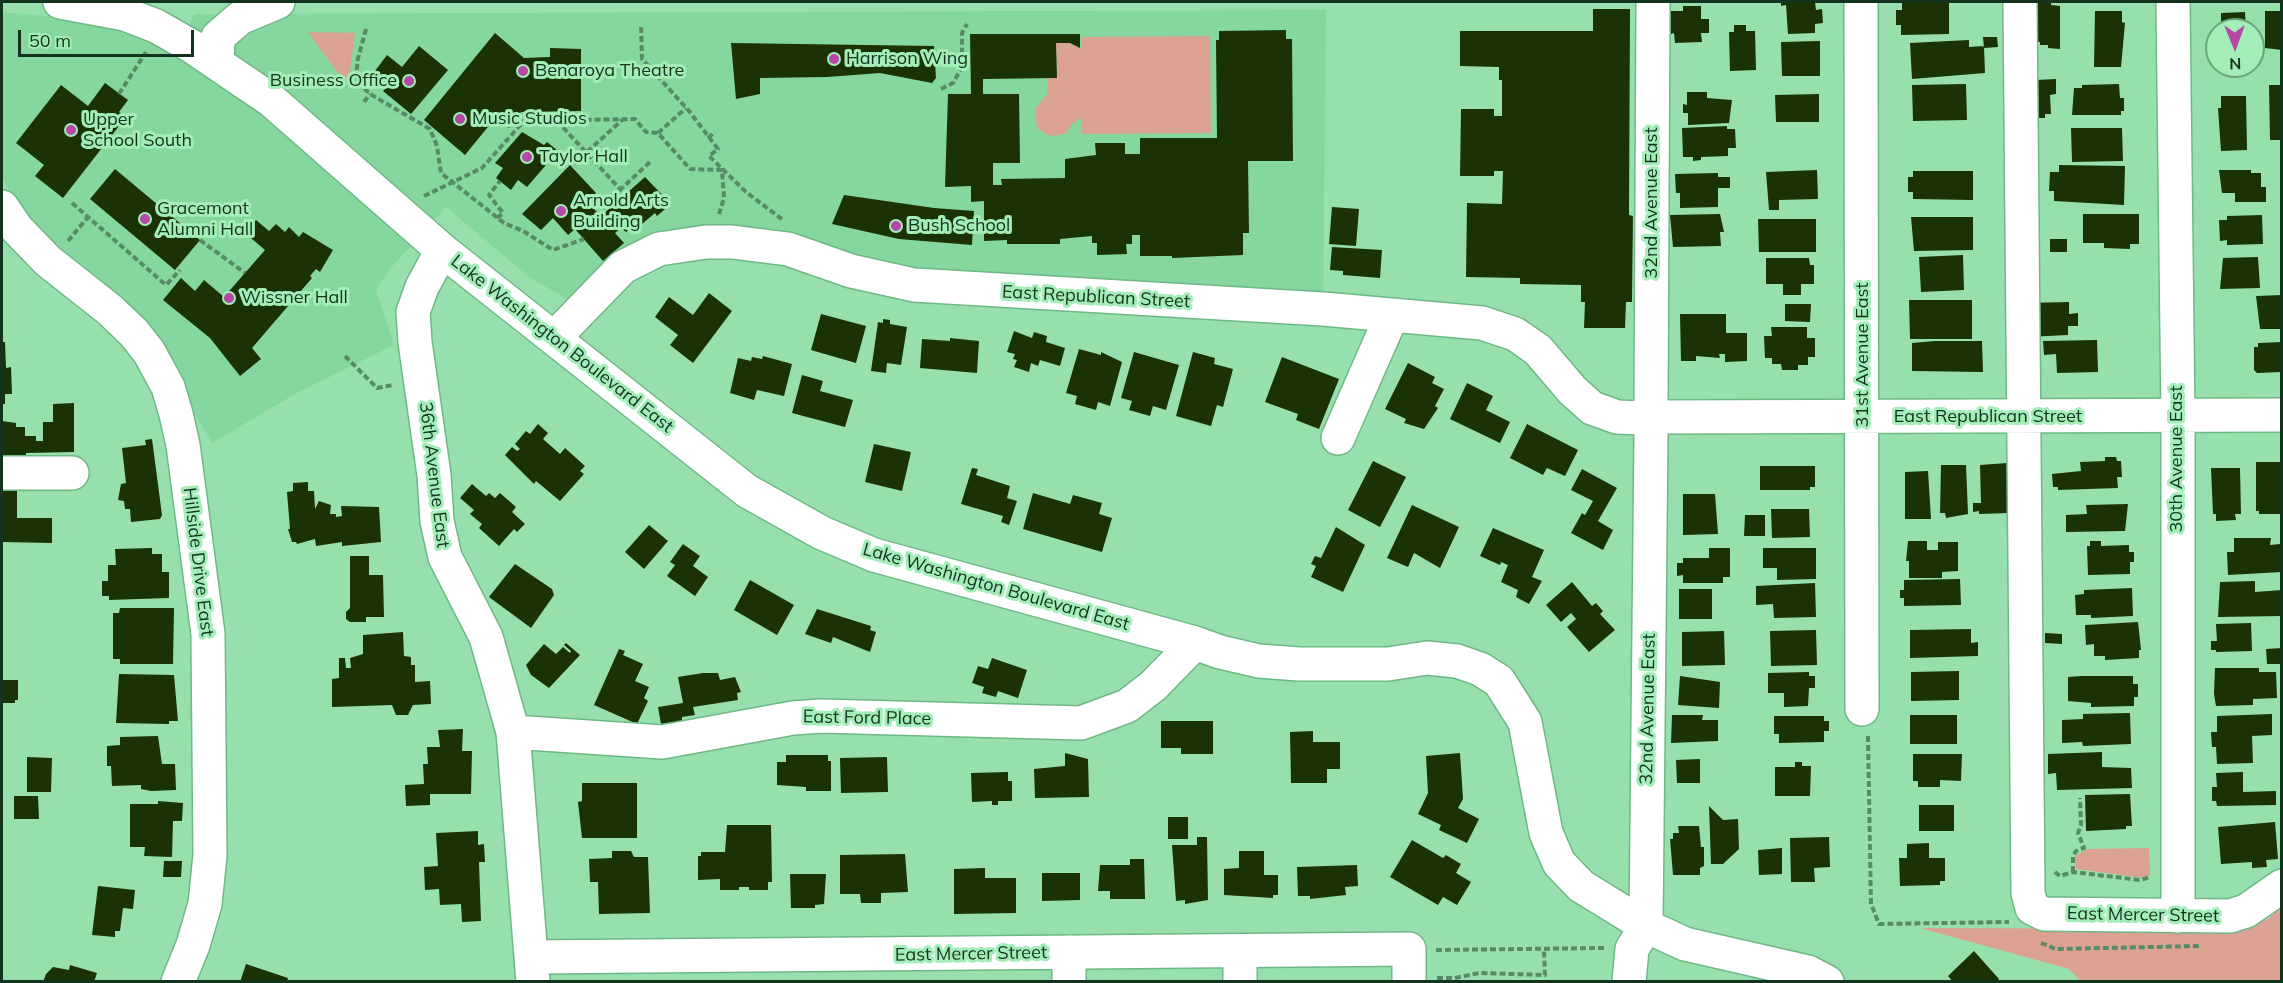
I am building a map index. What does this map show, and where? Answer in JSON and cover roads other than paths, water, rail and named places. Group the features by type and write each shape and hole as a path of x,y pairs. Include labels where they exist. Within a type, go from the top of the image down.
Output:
{"street":[{"name":"Lake Washington Boulevard East","path":"60,2 136,8 156,27 217,63 271,100 442,250 747,491 822,533 874,555 1259,661 1299,664 1388,664 1427,658 1457,661 1480,669 1499,681 1525,722 1546,833 1559,863 1581,886 1646,926 1686,944 1808,972 1827,981"},
{"path":"217,63 218,37 240,18 278,2"},
{"name":"32nd Avenue East","path":"1629,981 1632,950 1646,926 1653,2"},
{"name":"31st Avenue East","path":"1861,2 1865,717"},
{"path":"2020,2 2024,416"},
{"name":"30th Avenue East","path":"2173,2 2178,417 2178,916"},
{"name":"Hillside Drive East","path":"2,207 17,229 48,261 110,310 134,333 149,352 168,387 176,414 185,457 208,634 210,843 205,904 193,945 178,981"},
{"name":"East Republican Street","path":"555,337 622,267 659,249 706,242 788,249 851,271 914,285 1392,315 1482,323 1515,334 1538,350 1572,390 1592,408 1617,417 2282,415"},
{"name":"36th Avenue East","path":"442,250 422,287 414,312 415,342 434,475 437,521 445,557 486,637 513,732 533,969"},
{"path":"1338,438 1392,315"},
{"name":"East Mercer Street","path":"2024,416 2027,923 2044,914 2229,916 2246,912 2282,886"},
{"path":"2,473 72,473"},
{"name":"East Ford Place","path":"513,732 662,742 793,718 811,717 1081,723 1127,706 1153,686 1195,643"},
{"name":"East Mercer Street","path":"533,969 1240,966 1418,949 1421,979"}],"place":[{"name":"Harrison Wing","path":"834,59"},
{"name":"Benaroya Theatre","path":"523,71"},
{"name":"Business Office","path":"409,81"},
{"name":"Music Studios","path":"460,119"},
{"name":"Upper School South","path":"71,130"},
{"name":"Taylor Hall","path":"527,157"},
{"name":"Arnold Arts Building","path":"561,211"},
{"name":"Gracemont Alumni Hall","path":"145,219"},
{"name":"Bush School","path":"896,226"},
{"name":"Wissner Hall","path":"229,298"}]}
